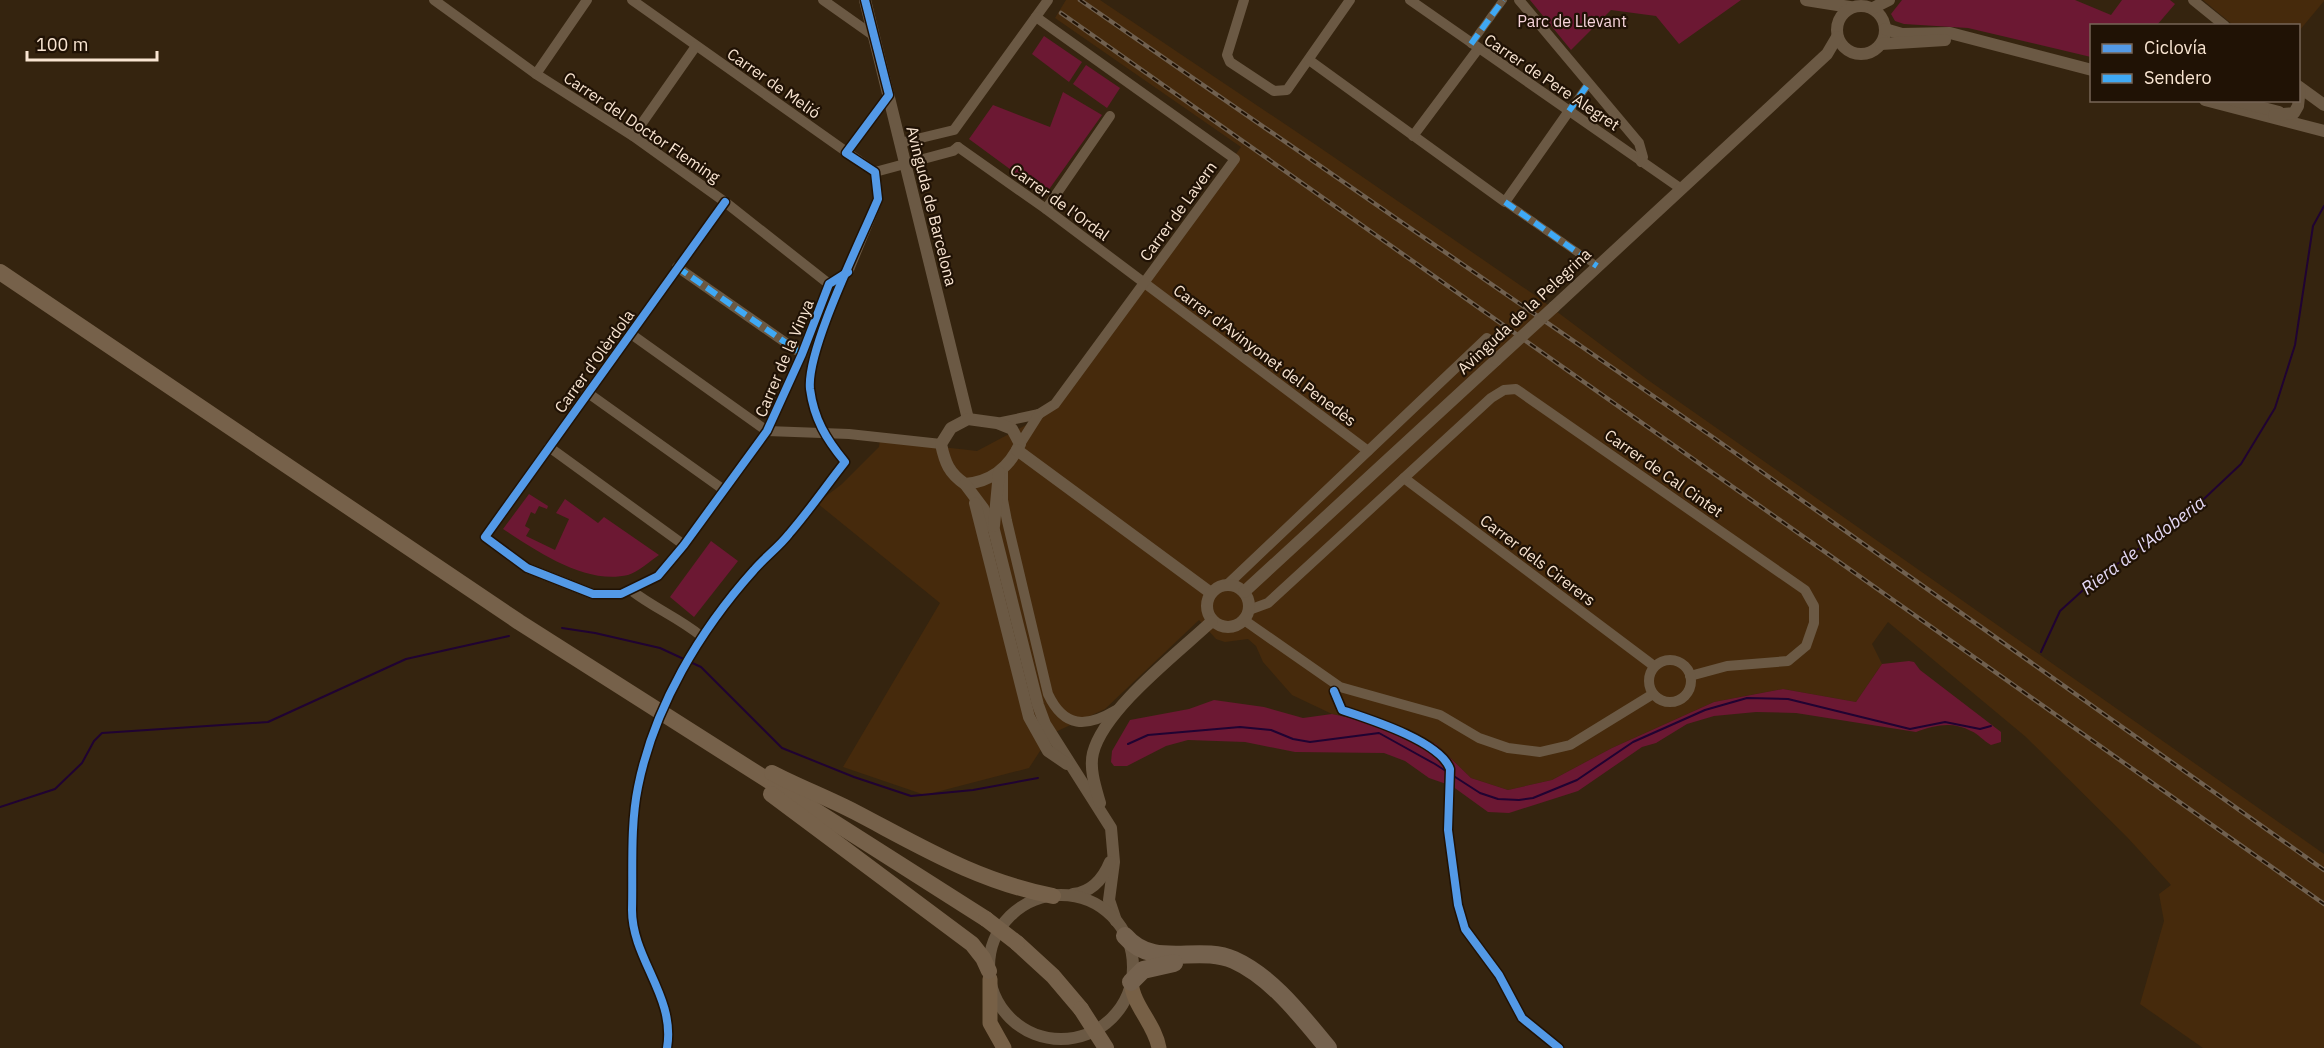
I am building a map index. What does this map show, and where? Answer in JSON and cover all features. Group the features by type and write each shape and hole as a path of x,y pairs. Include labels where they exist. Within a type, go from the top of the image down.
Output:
{"highway":[{"path":"0,272 500,609 986,919 1017,943 1053,976 1106,1048"},
{"path":"677,723 776,775 841,805 950,863 1002,884 1057,895"},
{"path":"677,723 899,893 972,944 983,958 989,975"},
{"path":"1121,929 1137,948 1152,954 1206,955 1233,960 1263,978 1328,1048"},
{"path":"1131,982 1143,970 1169,963 1200,963 1226,969 1257,985 1314,1048"}],"main road":[{"path":"989,975 990,1023 1004,1048"},
{"path":"1131,982 1133,994 1155,1032 1160,1048"}],"street":[{"name":"Carrer del Doctor Fleming","path":"434,0 536,74 633,136 725,202 829,284"},
{"path":"536,74 587,0"},
{"name":"Carrer de Melió","path":"632,0 875,172"},
{"path":"823,0 874,36"},
{"name":"Avinguda de Barcelona","path":"865,0 968,419"},
{"path":"900,143 954,130 1047,0"},
{"path":"1244,0 1227,55 1230,62 1274,91 1287,90 1350,0"},
{"name":"Carrer de Pere Alegret","path":"1410,0 1474,47 1680,188"},
{"path":"1413,136 1503,0"},
{"path":"1519,0 1639,143 1643,157 1641,162"},
{"path":"1806,0 1821,4 1873,8 1888,1"},
{"path":"2193,0 2223,24"},
{"path":"1881,44 1888,1"},
{"path":"1821,4 1840,17 1850,7"},
{"path":"1873,8 1884,24 1902,34 1950,33 2090,70"},
{"name":"Carrer de Lavern","path":"997,423 1039,414 1054,404 1234,159 1036,17"},
{"name":"Avinguda de la Pelegrina","path":"1244,592 1827,54 1837,37 1840,17"},
{"path":"1837,37 1846,49"},
{"name":"Avinguda de la Pelegrina","path":"1827,54 1846,49 1860,54 1868,53 1881,44 1973,40"},
{"path":"633,136 696,46"},
{"path":"1308,60 1597,266"},
{"path":"1505,202 1588,83"},
{"path":"2300,88 2324,105"},
{"path":"846,153 889,95"},
{"path":"2223,102 2241,104 2323,128"},
{"path":"2279,102 2288,114 2323,128"},
{"path":"2241,104 2254,110 2278,115 2294,113 2298,102"},
{"path":"1046,208 1110,116"},
{"path":"875,172 953,151 958,147 954,130"},
{"name":"Carrer de l'Ordal","path":"958,147 1046,208 1143,282"},
{"name":"Carrer de la Vinya","path":"632,591 658,576 684,545 767,431 802,354 829,284 848,272 878,199 875,172"},
{"name":"Carrer d'Olèrdola","path":"632,591 621,594 592,594 527,568 485,537 725,202"},
{"path":"677,267 802,354"},
{"name":"Carrer d'Avinyonet del Penedès","path":"1143,282 1368,451"},
{"path":"631,334 767,431 849,434 941,444"},
{"name":"Avinguda de la Pelegrina","path":"1228,584 1487,338"},
{"name":"Carrer de Cal Cintet","path":"1404,478 1491,398 1504,390 1516,389 1525,393 1805,590 1814,606 1814,623 1806,646 1788,661 1727,666 1689,676"},
{"path":"588,393 724,490"},
{"name":"Carrer de Lavern","path":"1018,447 1039,414"},
{"path":"1114,850 1110,865 1092,887 1079,893 1031,901 1005,921 993,944 989,975 997,1000 1016,1024 1043,1037 1058,1040 1088,1034 1101,1027 1122,1005 1131,982 1132,960 1109,900 1114,850 1112,828 1045,724 1038,705 994,530 983,508 967,486 953,476 946,465 941,444 951,428 968,419 997,423 1012,429 1018,447 1211,593"},
{"path":"549,447 684,545"},
{"path":"994,530 995,491 1001,470 1018,447"},
{"path":"967,486 980,483 1001,470"},
{"path":"1001,470 1007,521 1048,693 1062,716 1084,723 1099,720 1119,708"},
{"path":"1212,621 1228,627 1268,603 1404,478"},
{"name":"Carrer dels Cirerers","path":"1404,478 1654,666"},
{"path":"967,486 979,518 1029,717 1048,751 1070,766"},
{"path":"1212,621 1206,604 1211,593 1228,584 1244,592 1247,615 1340,687 1440,715 1479,738 1508,748 1540,752 1570,745 1653,694"},
{"path":"632,591 651,606 668,614 701,636"},
{"path":"1102,813 1094,782 1092,755 1101,732 1119,708 1212,621"},
{"path":"1677,661 1689,676 1690,685 1681,699 1666,702 1653,694 1648,684 1654,666 1661,662 1677,661"},
{"path":"1057,895 1081,897 1096,904 1121,929"}],"shaded area":[{"path":"1066,0 1100,0 1319,147 1536,296 1648,380 2324,854 2324,1048 2203,1048 2140,1004 2164,921 2159,894 2171,885 2127,837 2026,737 1888,622 1872,644 1882,664 1856,702 1783,689 1714,702 1612,748 1552,780 1508,790 1471,778 1436,744 1403,729 1332,714 1292,695 1263,662 1256,646 1248,639 1225,642 1216,639 1199,620 1105,709 1051,734 1029,768 925,795 843,767 940,603 817,503 842,484 879,447 880,440 977,451 1045,415 1241,147 1055,18"},
{"path":"2203,0 2324,0 2300,30 2300,24 2232,24"}],"green space":[{"name":"Parc de Llevant","path":"1530,0 1741,0 1679,44 1656,16 1611,10 1571,50"},
{"path":"1902,0 2075,0 2111,15 2122,0 2170,0 2175,4 2158,24 2090,24 2090,57 1968,28 1904,24 1895,21 1891,14"},
{"path":"1044,36 1082,62 1069,82 1032,54"},
{"path":"1086,65 1120,88 1107,108 1073,84"},
{"path":"1063,92 1102,115 1045,195 969,139 993,105 1050,127"},
{"path":"529,494 548,506 547,509 539,506 535,514 531,512 525,526 530,529 526,536 555,550 569,519 556,513 565,499 598,523 604,517 659,555 632,574 612,577 579,571 562,564 503,529"},
{"path":"711,541 738,561 694,617 670,597"},
{"path":"1914,662 1920,670 2001,732 2001,742 1991,745 1974,732 1951,725 1930,727 1916,732 1796,713 1756,712 1714,716 1687,724 1656,743 1642,747 1578,791 1509,813 1488,812 1452,786 1429,778 1405,761 1384,753 1295,752 1245,742 1188,740 1166,746 1127,766 1114,766 1111,762 1112,751 1130,720 1189,709 1214,700 1264,707 1303,718 1332,714 1403,729 1436,744 1471,778 1508,790 1552,780 1612,748 1714,702 1783,689 1856,702 1882,664"}],"waterway":[{"name":"Riera de l'Adoberia","path":"2041,652 2060,611 2092,582 2190,512 2241,464 2275,408 2295,345 2313,226 2324,206"},
{"path":"562,628 660,648 701,667 782,748 854,777 911,796 973,790 1038,778"},
{"path":"0,807 55,789 82,763 94,741 102,733 268,722 406,659 509,636"},
{"name":"Riera de l'Adoberia","path":"1128,744 1148,735 1240,727 1271,730 1293,739 1310,742 1379,733 1435,764 1480,793 1498,799 1519,800 1533,798 1577,780 1633,742 1705,710 1747,698 1788,699 1910,729 1945,722 1980,729 1991,726"}],"railway":[{"path":"1080,0 1714,438 2324,870"},
{"path":"1061,13 2324,904"}],"marked path":[{"path":"1471,44 1503,0"},
{"path":"1569,111 1589,83"},
{"path":"1505,202 1597,266"},
{"path":"677,267 802,354"}],"cycle path":[{"path":"667,1048 668,1029 665,1012 634,928 632,848 638,787 645,757 667,699 698,644 734,593 785,539 845,462 822,428 814,410 810,389 811,371 825,323 878,199 875,172 846,153 889,95 865,0"},
{"path":"725,202 485,537 527,568 593,594 621,594 658,576 684,545 767,431 802,354 829,284 848,272"},
{"path":"1334,691 1342,710 1419,740 1444,759 1450,769 1448,830 1458,905 1465,929 1499,975 1522,1018 1559,1048"}]}
